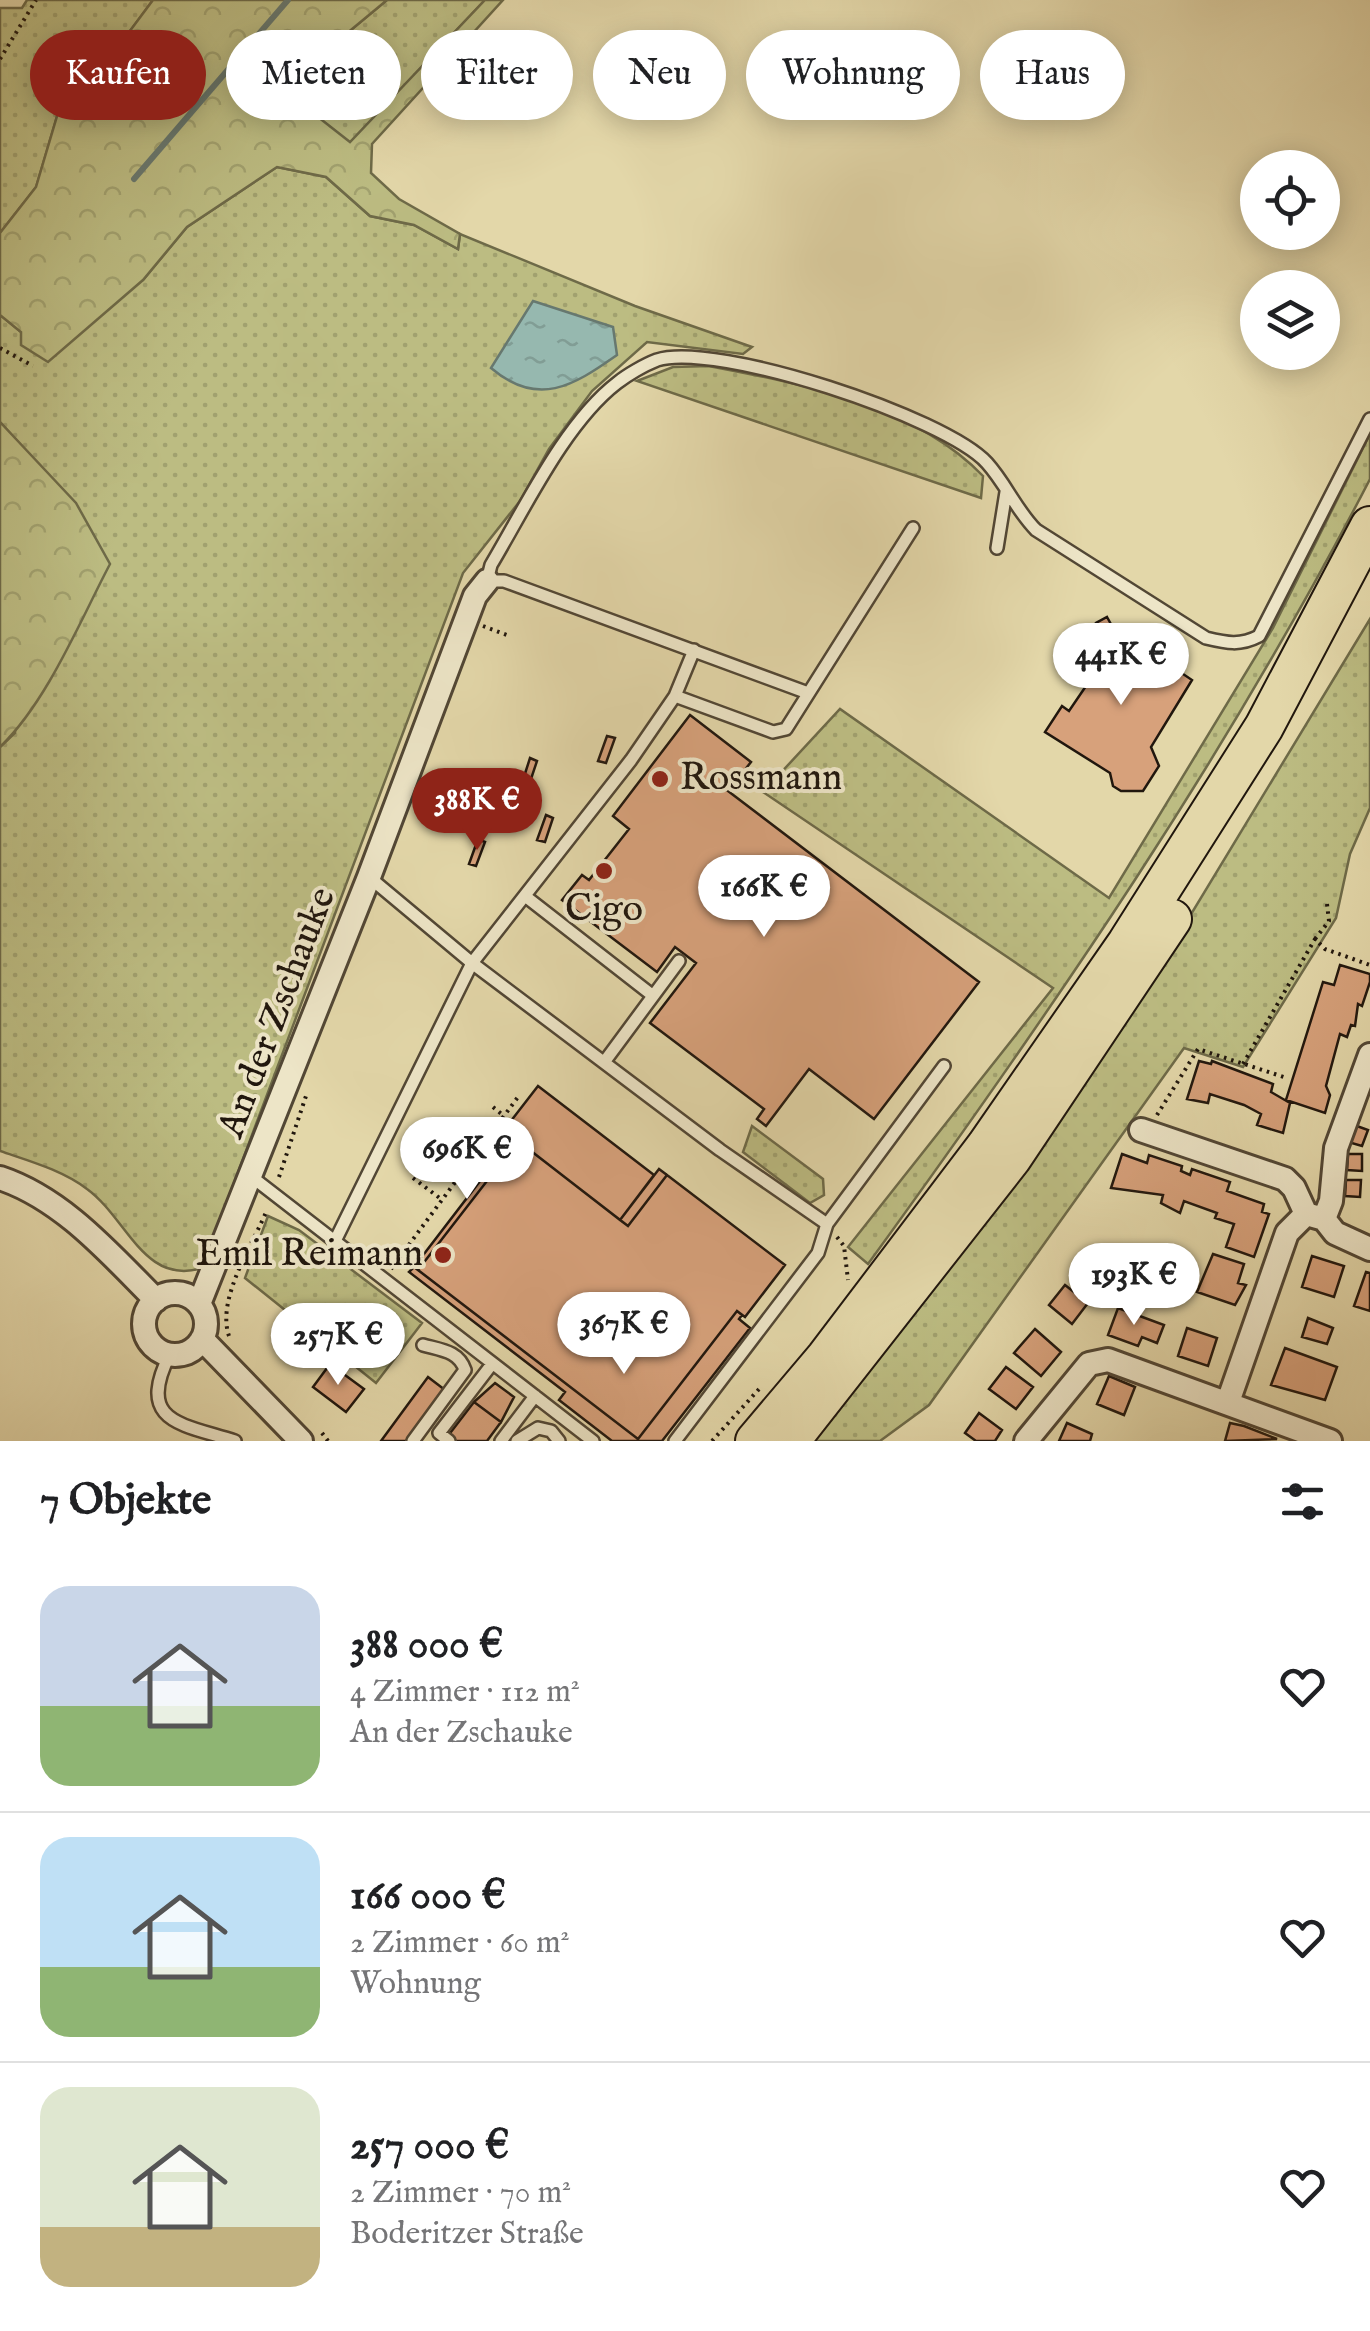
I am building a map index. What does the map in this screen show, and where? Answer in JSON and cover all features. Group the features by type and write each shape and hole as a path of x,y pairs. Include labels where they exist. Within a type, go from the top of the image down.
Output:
{"main road":[{"path":"755,1441 826,1357 986,1146 1127,943 1264,727 1370,526"},
{"path":"790,1441 1012,1158 1139,972 1285,739 1370,581"}],"street":[{"name":"An der Zschauke","path":"199,1304 252,1178 475,596 487,581"},
{"path":"1228,1402 1287,1233 1315,1217 1331,1201 1336,1148 1370,1055"},
{"path":"1144,1131 1286,1179 1315,1217 1335,1233 1370,1249"},
{"path":"0,1178 37,1194 74,1222 156,1300"},
{"path":"177,1293 199,1304 206,1327 194,1349 170,1354 150,1342 145,1319 156,1300 177,1293"},
{"path":"202,1339 301,1441"},
{"path":"1026,1441 1090,1364 1108,1360 1330,1441"}],"lane":[{"path":"808,693 504,581 487,581 492,565 588,410 618,381 658,360 730,362 854,395 965,446 987,462 1036,530 1206,638 1246,643 1259,636 1370,418"},
{"path":"996,548 1006,492"},
{"path":"676,696 780,732 913,528"},
{"path":"334,1242 472,963 676,696 694,650"},
{"path":"369,877 472,963 720,1150 827,1224"},
{"path":"525,896 652,995"},
{"path":"605,1061 680,961"},
{"path":"675,1441 818,1253 827,1224 944,1066"},
{"path":"252,1178 593,1441"},
{"path":"413,1441 464,1370 462,1360 453,1354 423,1345"},
{"path":"170,1354 158,1378 156,1399 167,1416 198,1432 235,1441"},
{"path":"449,1441 439,1433 492,1364"},
{"path":"501,1441 535,1396"},
{"path":"517,1441 538,1428 551,1431 560,1441"}],"path":[{"path":"0,60 36,0"},
{"path":"0,348 32,366"},
{"path":"1243,1064 1329,920 1327,904"},
{"path":"1315,940 1325,949 1370,965"},
{"path":"1144,1131 1198,1049 1287,1078"},
{"path":"382,1281 408,1240 518,1097"},
{"path":"492,1107 504,1116"},
{"path":"450,1139 473,1158"},
{"path":"413,1178 442,1200"},
{"path":"231,1295 274,1195"},
{"path":"827,1224 844,1246 850,1295"},
{"path":"712,1441 761,1388"}],"green space":[{"path":"27,0 153,0 131,30 30,30 30,120 56,120 36,187 0,233 0,8 22,8"},
{"path":"153,0 387,0 351,30 226,30 226,120 322,120 350,142 371,120 394,120 372,144 371,173 399,199 460,234 458,249 414,225 370,216 326,177 277,167 187,227 143,280 48,362 21,345 21,332 0,315 0,233 36,187 56,120 206,120 206,30 131,30"},
{"path":"387,0 485,0 457,30 421,30 421,68 401,89 401,30 351,30"},
{"path":"485,0 503,0 476,30 456,30"},
{"path":"421,67 421,90 401,112 401,88"},
{"path":"321,120 372,120 350,143"},
{"path":"277,167 326,177 370,216 414,225 458,249 460,234 635,306 752,347 743,354 647,342 592,391 549,449 520,501 463,573 202,1268 182,1271 151,1259 101,1201 77,1182 0,1151 0,747 15,733 37,463 0,422 0,315 21,332 143,280 187,227"},
{"path":"709,366 856,401 925,431 983,476 981,498 637,381 673,367"},
{"path":"0,422 76,503 110,564 48,684 0,747"},
{"path":"1370,434 1370,479 1196,784 1070,978 868,1264 848,1247 1053,988 763,792 840,709 1109,898 1273,628"},
{"path":"1370,619 1370,808 1350,854 1336,918 1243,1067 1184,1048 929,1405 880,1441 809,1441 1153,977"},
{"path":"752,1126 823,1179 824,1195 810,1203 743,1152"},
{"path":"268,1216 299,1230 422,1323 376,1383 245,1278"}],"water":[{"path":"533,301 613,327 617,355 585,376 555,388 540,390 508,380 491,368"}],"building":[{"path":"1107,617 1112,626 1192,680 1151,747 1159,766 1143,791 1121,791 1113,786 1110,773 1045,732 1062,706 1069,711 1086,686 1078,680 1095,656 1085,649 1098,632 1096,623"},
{"path":"690,715 751,762 728,791 979,982 874,1119 809,1069 766,1126 757,1119 764,1109 650,1023 696,963 675,947 657,972 562,900 582,875 589,880 629,829 613,816"},
{"path":"607,736 615,738 606,763 598,761"},
{"path":"530,758 537,761 529,785 522,783"},
{"path":"546,815 553,818 545,842 537,840"},
{"path":"478,839 485,842 476,866 469,864"},
{"path":"1340,965 1370,974 1370,982 1362,1006 1358,1004 1355,1026 1351,1025 1347,1037 1340,1034 1326,1086 1330,1095 1325,1113 1286,1100 1323,982 1334,985"},
{"path":"1199,1061 1212,1061 1273,1084 1271,1092 1290,1103 1283,1133 1257,1125 1261,1114 1244,1105 1210,1094 1208,1103 1187,1099"},
{"path":"538,1086 654,1175 620,1220 504,1130"},
{"path":"1354,1125 1368,1130 1362,1146 1348,1142"},
{"path":"513,1138 518,1141 418,1270 414,1267"},
{"path":"518,1141 628,1226 667,1175 785,1265 745,1317 737,1311 638,1439 418,1270"},
{"path":"1122,1154 1147,1163 1149,1155 1182,1166 1181,1171 1190,1175 1192,1169 1230,1182 1227,1191 1264,1204 1262,1212 1269,1214 1254,1257 1226,1247 1234,1224 1215,1218 1217,1213 1184,1201 1180,1213 1161,1203 1163,1195 1111,1188"},
{"path":"1348,1154 1362,1154 1362,1171 1347,1170"},
{"path":"659,1169 667,1175 628,1226 620,1220"},
{"path":"1346,1180 1361,1180 1360,1197 1345,1196"},
{"path":"1213,1254 1244,1264 1238,1283 1246,1285 1235,1305 1197,1292"},
{"path":"1312,1256 1344,1266 1334,1297 1302,1287"},
{"path":"414,1267 638,1439 737,1311 742,1315 739,1319 750,1328 662,1441 612,1441 559,1400 565,1392 409,1272"},
{"path":"1366,1272 1370,1273 1370,1311 1354,1306"},
{"path":"1065,1285 1088,1303 1072,1324 1049,1305"},
{"path":"1118,1308 1164,1325 1157,1343 1142,1337 1138,1346 1108,1335"},
{"path":"1308,1318 1333,1328 1327,1344 1302,1337"},
{"path":"1187,1328 1217,1338 1208,1366 1178,1356"},
{"path":"1035,1329 1061,1352 1041,1376 1014,1353"},
{"path":"1285,1348 1337,1367 1325,1400 1271,1385"},
{"path":"330,1364 364,1389 346,1412 313,1387"},
{"path":"1006,1367 1033,1387 1016,1409 989,1389"},
{"path":"1109,1376 1135,1387 1124,1415 1097,1404"},
{"path":"428,1377 445,1390 406,1441 381,1441"},
{"path":"495,1383 514,1397 501,1422 474,1402"},
{"path":"474,1402 501,1422 487,1441 444,1441"},
{"path":"979,1413 1002,1430 995,1441 976,1441 965,1433"},
{"path":"1067,1423 1092,1434 1090,1441 1059,1441"},
{"path":"1230,1423 1244,1426 1277,1439 1225,1441"}],"waterway":[{"path":"134,179 288,0"}],"place":[{"name":"Rossmann","path":"660,779"},
{"name":"Cigo","path":"604,871"},
{"name":"Emil Reimann","path":"443,1255"}]}
